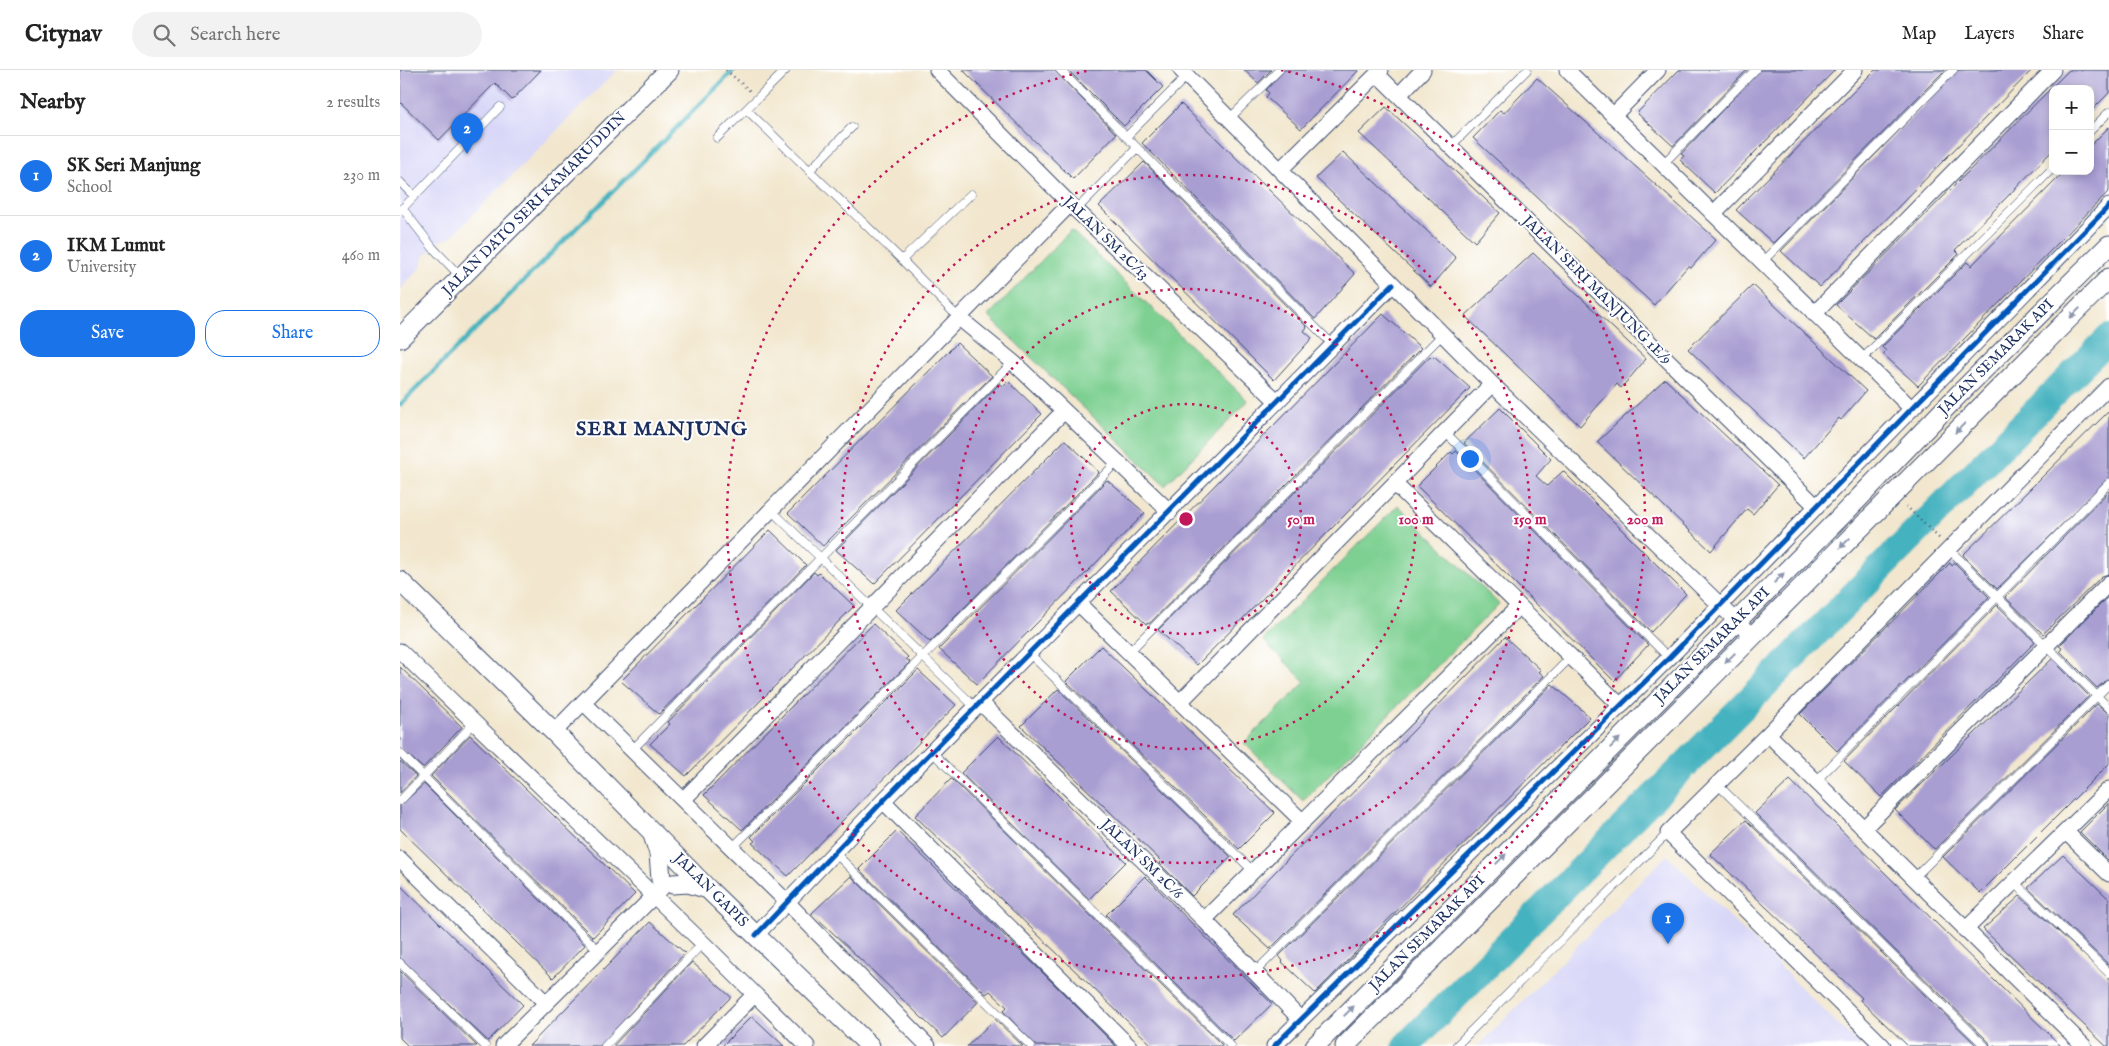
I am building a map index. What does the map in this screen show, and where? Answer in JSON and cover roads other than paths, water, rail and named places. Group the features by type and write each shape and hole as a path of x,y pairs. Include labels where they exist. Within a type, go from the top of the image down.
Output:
{"street":[{"name":"JALAN DATO SERI KAMARUDDIN","path":"400,338 669,70"},
{"name":"JALAN SM 2C/13","path":"937,70 1073,207 1278,402"},
{"path":"1399,95 1423,70"},
{"path":"1567,70 1912,409"},
{"path":"1613,116 1658,70"},
{"path":"1713,214 1855,70"},
{"path":"1814,314 2053,70"},
{"path":"1183,72 1492,384 1752,636"},
{"path":"1280,170 1379,72"},
{"name":"JALAN SERI MANJUNG 1E/9","path":"1379,72 1399,95 1817,507"},
{"path":"1274,1046 1669,658 2109,206"},
{"path":"554,732 958,317 1073,207"},
{"name":"JALAN SEMARAK API","path":"1315,1046 2109,245"},
{"name":"JALAN SEMARAK API","path":"1344,1046 2109,278"},
{"path":"756,935 786,901 1392,284"},
{"path":"958,317 1013,362 1063,412 1170,512"},
{"path":"1181,701 1396,484 1492,384"},
{"path":"1883,1046 1668,833 1768,734 2109,386"},
{"path":"683,800 1063,412"},
{"path":"1396,484 1621,706"},
{"name":"JALAN GAPIS","path":"400,581 554,732 710,890 870,1046"},
{"path":"1864,828 2109,583"},
{"path":"1079,604 1181,701 1303,822"},
{"path":"1204,920 1519,606"},
{"path":"400,651 475,722 662,887 703,943 803,1045"},
{"path":"583,702 786,901 928,1046"},
{"name":"JALAN SM 2C/6","path":"978,705 1204,920 1300,1019"},
{"path":"1768,734 2084,1046"},
{"path":"1965,930 2109,789"},
{"path":"883,802 1129,1046"},
{"path":"651,831 659,853 662,887"},
{"path":"2066,832 2109,874"},
{"path":"400,859 546,1003"},
{"path":"502,1046 684,864"},
{"path":"662,887 688,884 710,890"},
{"path":"704,1046 754,995"}],"lane":[{"path":"717,138 786,70"},
{"path":"1060,70 1333,345"},
{"path":"1229,119 1279,70"},
{"path":"1451,146 1528,70"},
{"path":"1662,164 1755,70"},
{"path":"1762,262 1953,70"},
{"path":"1126,137 1183,72"},
{"path":"461,277 433,248 401,210 500,107"},
{"path":"747,110 958,317"},
{"path":"2091,130 2109,112"},
{"path":"810,170 852,127"},
{"path":"1073,207 1137,148"},
{"path":"1861,360 2049,172"},
{"path":"400,182 414,196"},
{"path":"902,260 971,194"},
{"path":"1129,652 1443,334"},
{"path":"632,750 1013,362"},
{"path":"1446,433 1669,658"},
{"path":"732,848 1117,462"},
{"path":"1816,781 2109,483"},
{"path":"771,510 923,657 978,705"},
{"path":"1949,549 2109,708"},
{"path":"1030,654 1253,871"},
{"path":"1255,972 1571,657"},
{"path":"1914,878 2109,684"},
{"path":"400,801 475,722"},
{"path":"932,752 1231,1046"},
{"path":"400,753 599,950"},
{"path":"1717,784 1985,1046"},
{"path":"1456,1046 1668,833"},
{"path":"834,852 1031,1046"},
{"path":"2014,882 2109,973"},
{"path":"604,1046 703,943"},
{"path":"400,963 484,1046"}],"waterway":[{"path":"400,405 734,70"},
{"path":"1406,1046 2109,338"}],"place":[{"name":"IKM Lumut","path":"467,154"},
{"name":"SK Seri Manjung","path":"1668,944"}],"district":[{"name":"SERI MANJUNG","path":"662,429"}]}
